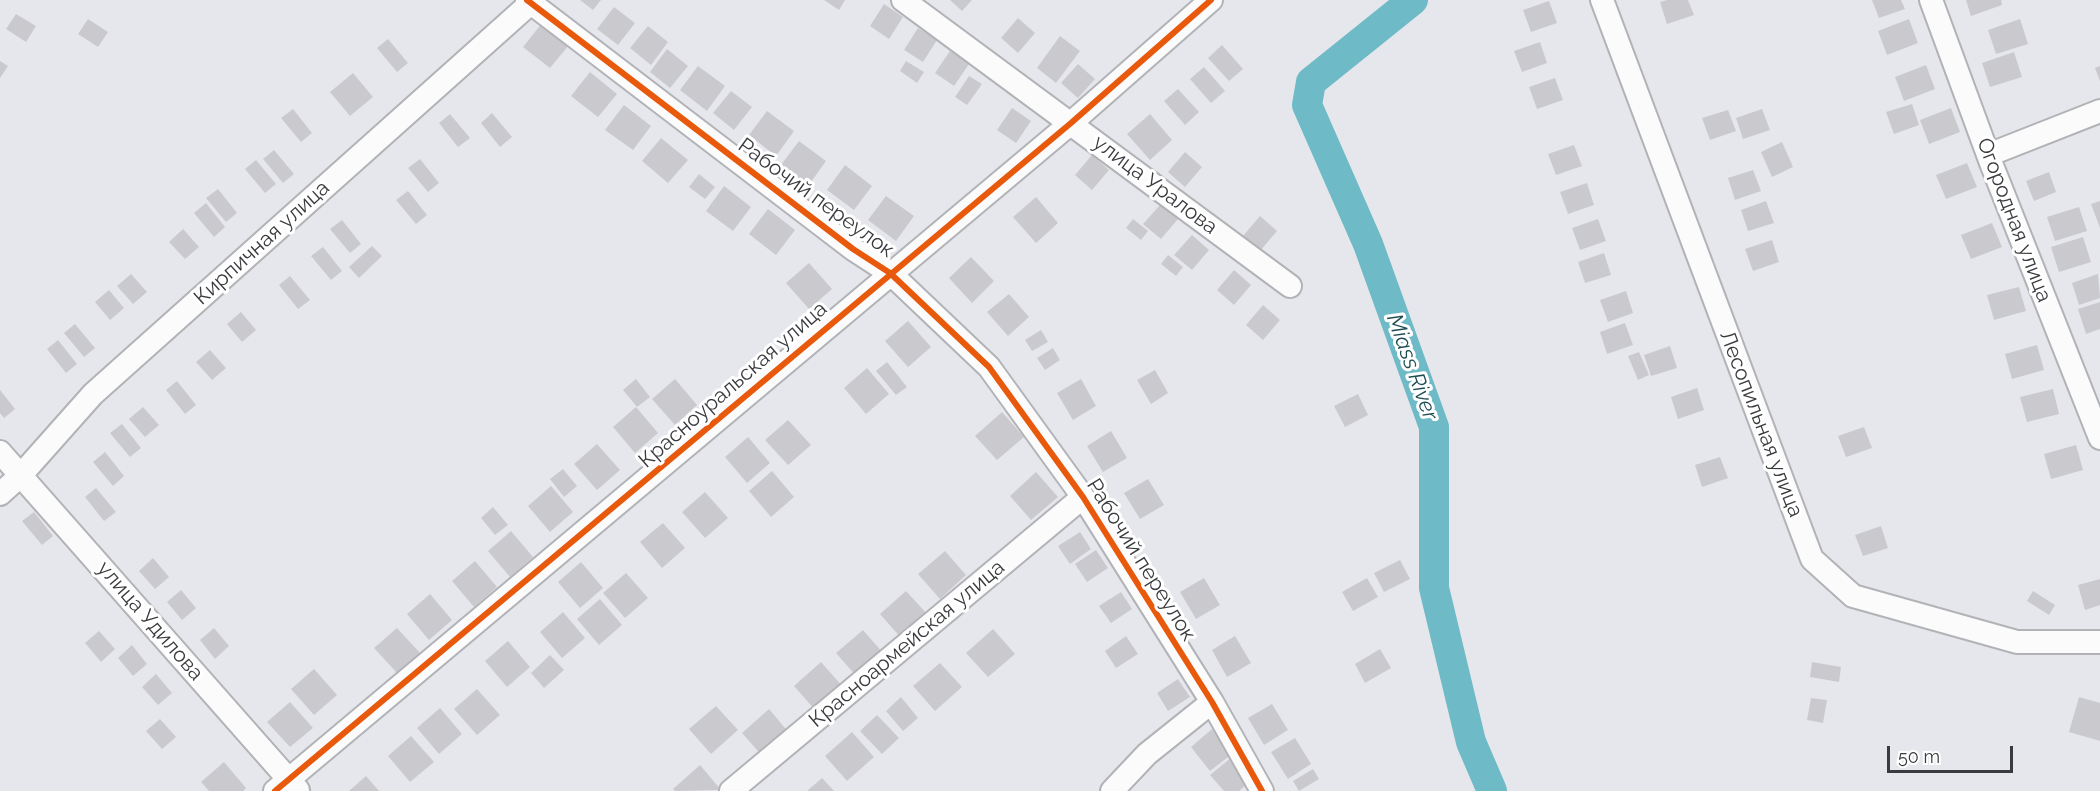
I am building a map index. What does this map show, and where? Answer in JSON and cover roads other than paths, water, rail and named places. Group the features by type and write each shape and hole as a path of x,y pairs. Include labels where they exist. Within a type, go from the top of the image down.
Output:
{"street":[{"name":"улица Уралова","path":"903,0 1290,286"},
{"name":"Красноуральская улица","path":"287,787 890,273 1071,123 1211,0"},
{"name":"Лесопильная улица","path":"1602,0 1812,559 1853,596 2017,642 2100,642"},
{"name":"Огородная улица","path":"1931,0 1988,155 2100,438"},
{"name":"Рабочий переулок","path":"530,1 853,249 890,273 989,367 1083,497 1212,702 1262,791"},
{"name":"Кирпичная улица","path":"0,494 21,475 93,394 530,1"},
{"path":"1988,155 2100,111"},
{"name":"улица Удилова","path":"0,452 287,787"},
{"name":"Красноармейская улица","path":"731,791 1083,497"},
{"path":"1112,791 1147,754 1212,702"}],"waterway":[{"name":"Miass River","path":"1413,0 1311,82 1307,105 1368,244 1434,427 1434,588 1471,742 1492,791"}]}
